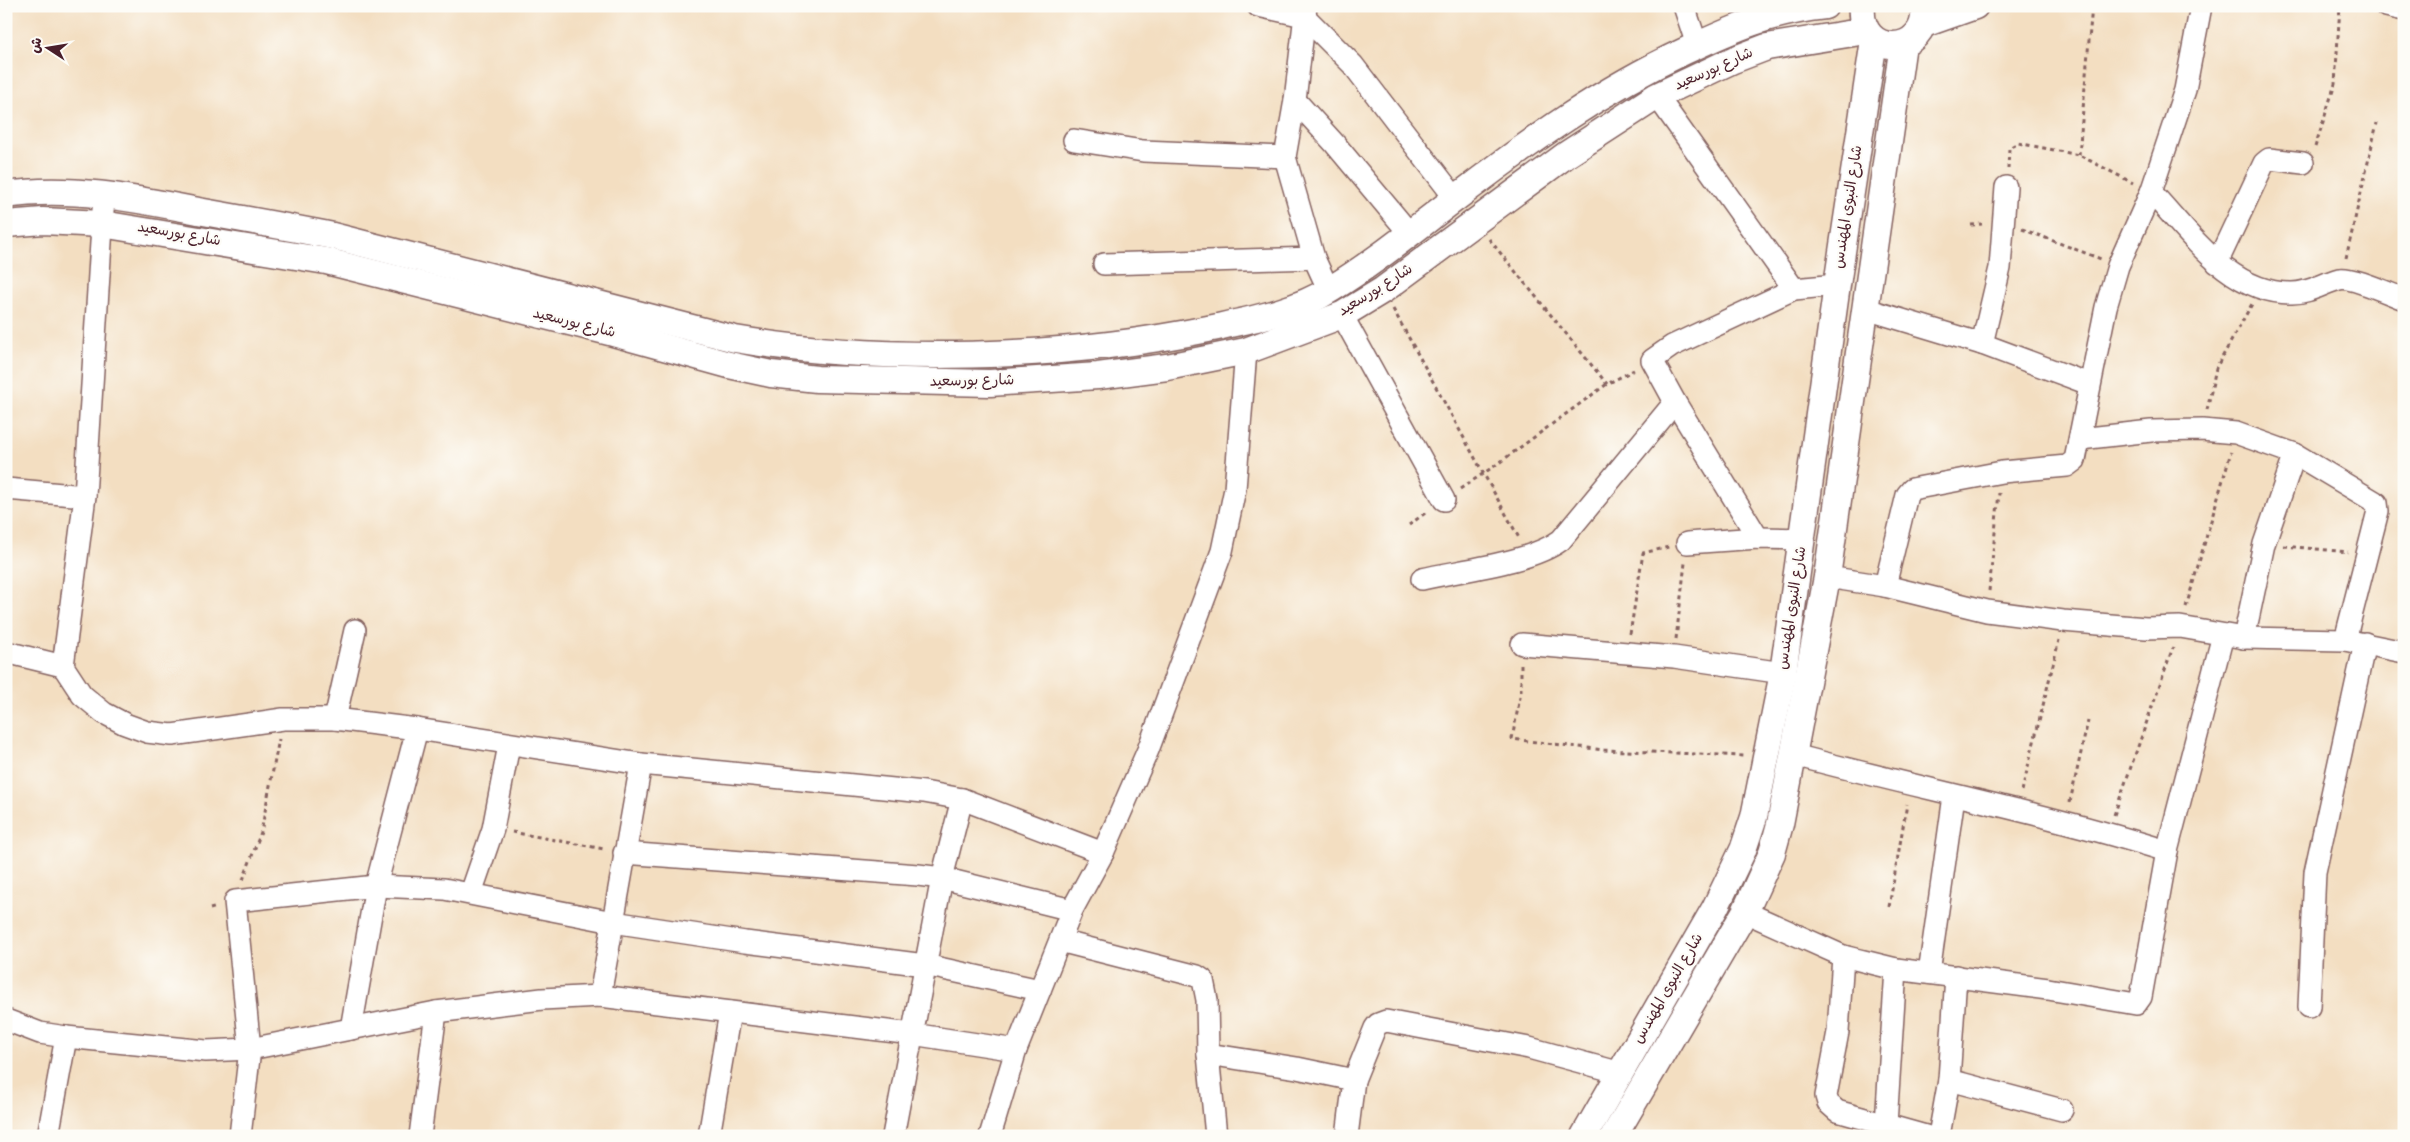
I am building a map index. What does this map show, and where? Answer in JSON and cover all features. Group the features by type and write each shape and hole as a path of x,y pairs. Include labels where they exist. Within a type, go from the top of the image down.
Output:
{"street":[{"path":"1258,6 1305,11 1353,65 1455,198"},
{"path":"1684,6 1697,45"},
{"name":"شارع بورسعيد","path":"6,195 57,193 104,195 136,199 333,236 735,339 776,346 892,354 988,353 1093,346 1164,337 1248,320 1295,306 1328,291 1410,234 1455,198 1593,99 1638,73 1730,29 1766,17 1825,6"},
{"name":"شارع النبوى المهندس","path":"1584,1136 1730,879 1754,817 1768,756 1783,673 1804,539 1870,36 1861,17 1862,6"},
{"path":"1903,44 1919,32 1924,15 1975,6"},
{"path":"1885,586 1910,490 2002,472 2067,466 2075,460 2088,384 2106,307 2118,266 2151,192 2185,90 2201,6"},
{"path":"2386,6 2404,10"},
{"path":"1305,11 1295,100 1285,157 1314,258 1328,291"},
{"name":"شارع بورسعيد","path":"6,224 43,221 102,224 326,261 613,333 729,365 771,374 817,379 990,383 1098,376 1167,367 1246,351 1342,315 1383,290 1566,155 1657,96 1733,60 1767,47 1870,36 1888,45 1903,44"},
{"name":"شارع النبوى المهندس","path":"1614,1136 1746,912 1772,853 1780,824 1827,577 1903,44"},
{"path":"1657,96 1794,289"},
{"path":"1295,100 1335,144 1410,234"},
{"path":"1074,140 1143,150 1285,157"},
{"path":"2217,263 2264,162 2269,159 2304,163"},
{"path":"1982,344 1996,292 2006,187"},
{"path":"2151,192 2217,263 2238,278 2260,289 2290,293 2306,292 2341,279 2404,299"},
{"path":"104,195 85,496 63,666 82,696 104,713 125,724 147,732 172,735 283,719 335,720 417,729 641,764 924,792 962,799 1103,852"},
{"path":"1104,264 1314,258"},
{"path":"1758,538 1675,402 1652,360 1672,346 1794,289 1837,285"},
{"path":"1866,309 1982,344 2088,384"},
{"path":"1342,315 1444,500"},
{"path":"1164,337 1167,367"},
{"path":"990,1136 1016,1050 1072,910 1103,852 1148,750 1222,551 1235,489 1246,351"},
{"path":"1422,579 1529,556 1550,548 1561,540 1675,402"},
{"path":"2080,439 2152,431 2202,430 2236,433 2296,454 2378,503 2378,511 2365,554 2345,640"},
{"path":"2244,638 2264,544 2296,454"},
{"path":"6,488 85,496"},
{"path":"1687,542 1758,538 1804,539"},
{"path":"1827,577 1885,586 1987,611 2063,622 2146,628 2180,627 2244,638 2345,640 2404,652"},
{"path":"335,720 355,630"},
{"path":"1746,912 1843,956 1896,969 1956,976 2136,1004 2141,997 2167,852 2223,635"},
{"path":"2309,1008 2316,865 2365,643"},
{"path":"1522,644 1674,657 1783,673"},
{"path":"6,652 63,666"},
{"path":"351,1029 376,886 417,729"},
{"path":"471,893 494,829 509,744"},
{"path":"1794,755 1910,786 2065,822 2167,852"},
{"path":"600,996 641,764"},
{"path":"1928,972 1954,796"},
{"path":"893,1136 942,878 962,799"},
{"path":"624,852 942,878 1072,910"},
{"path":"240,1136 250,1050 235,901 376,886 444,889 614,922 745,942 925,965 1040,990"},
{"path":"1060,941 1200,977 1205,984 1207,1000 1208,1054 1216,1136"},
{"path":"1843,956 1838,1032 1826,1096 1828,1103 1837,1112 1926,1136"},
{"path":"1886,1124 1896,969"},
{"path":"1936,1136 1940,1130 1949,1080 1956,976"},
{"path":"6,1020 40,1033 66,1038 206,1051 250,1050 436,1012 542,999 600,996 912,1034 1016,1050"},
{"path":"420,1136 436,1012"},
{"path":"709,1136 730,1012"},
{"path":"1347,1136 1354,1080 1375,1028 1378,1024 1386,1021 1511,1045 1621,1072"},
{"path":"48,1136 66,1038"},
{"path":"1208,1054 1297,1068 1354,1080"},
{"path":"1949,1080 2062,1110"}],"path":[{"path":"2079,156 2092,6"},
{"path":"2304,163 2307,164 2311,160 2335,84 2340,6"},
{"path":"2341,279 2377,123"},
{"path":"2006,187 2009,148 2018,143 2079,156 2151,192"},
{"path":"1476,222 1607,384"},
{"path":"1970,225 2004,223 2118,266"},
{"path":"2202,430 2216,368 2260,289"},
{"path":"1383,290 1529,556"},
{"path":"1444,500 1496,465 1607,384 1652,360"},
{"path":"1987,611 2002,472"},
{"path":"1626,653 1644,552 1687,542 1674,657"},
{"path":"2264,544 2365,554"},
{"path":"2017,812 2063,622"},
{"path":"1522,644 1520,692 1512,739 1613,751 1768,756"},
{"path":"210,909 235,901 261,832 283,719"},
{"path":"2065,822 2088,721"},
{"path":"1888,907 1910,786"},
{"path":"494,829 624,852"}]}
